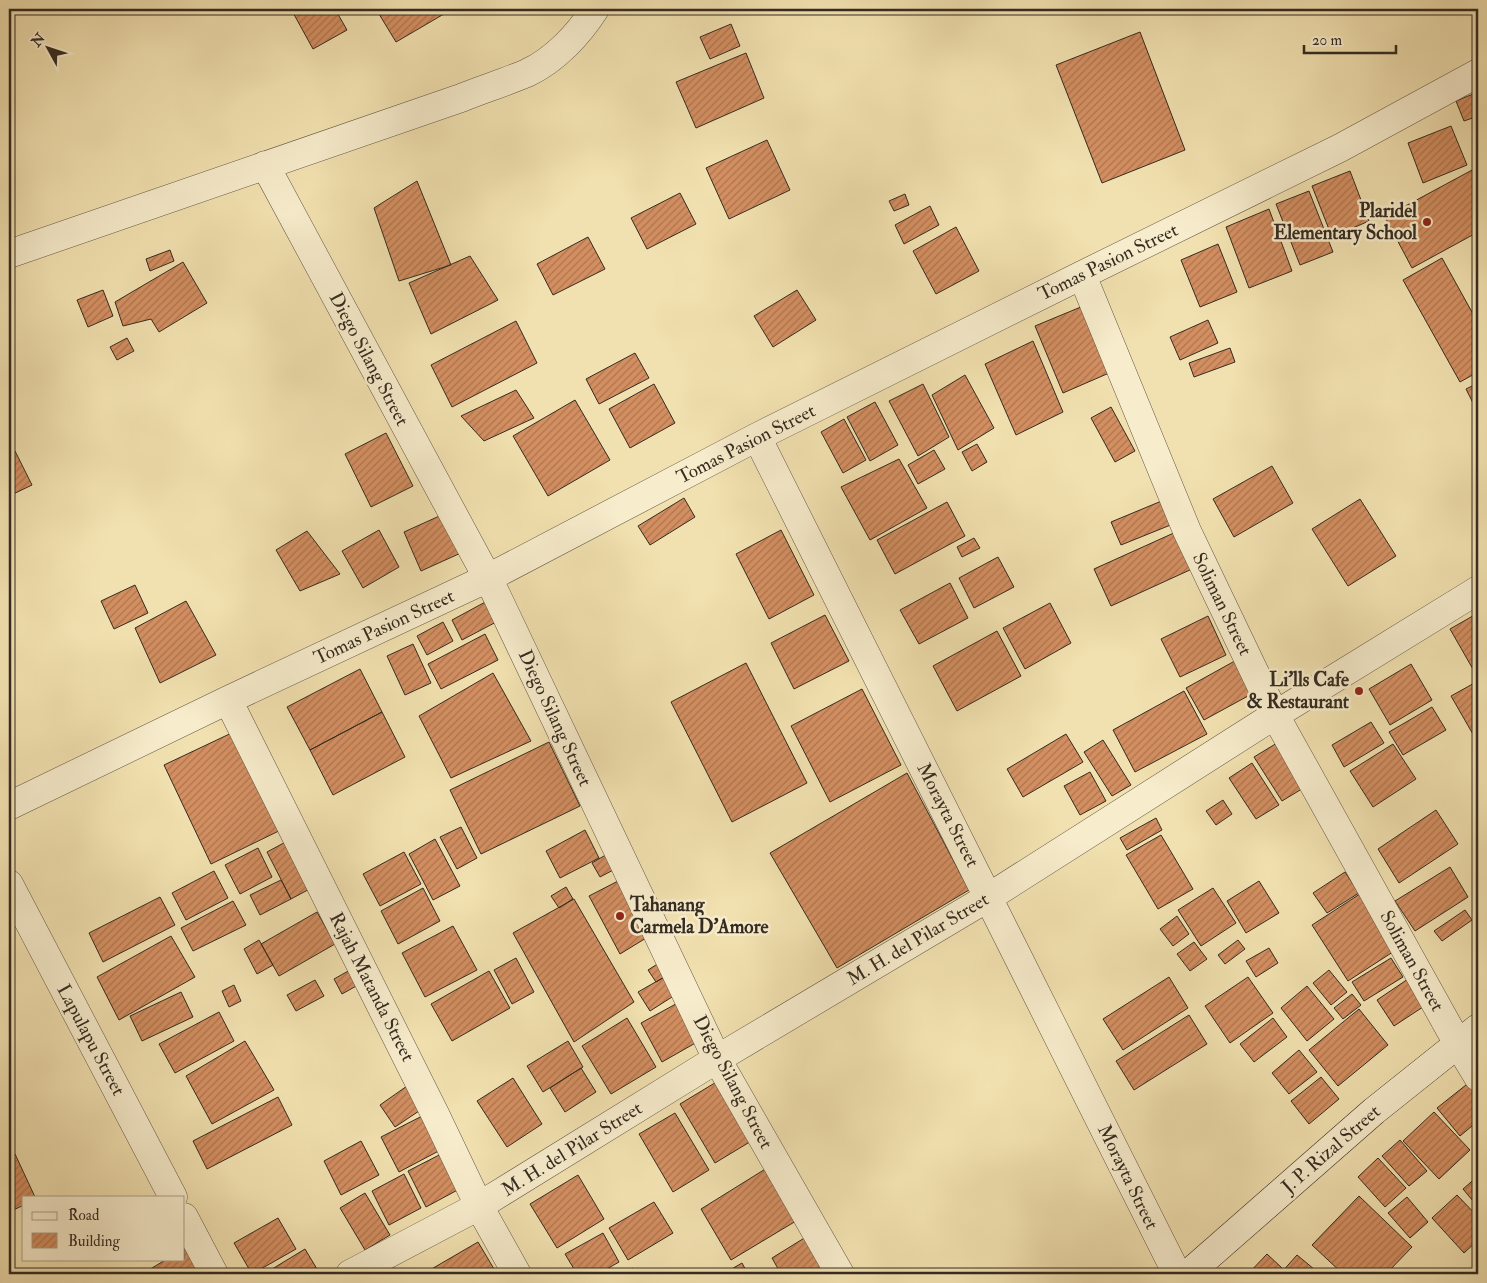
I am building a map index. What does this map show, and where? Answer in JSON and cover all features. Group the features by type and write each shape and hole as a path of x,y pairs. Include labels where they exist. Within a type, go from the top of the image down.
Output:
{"street":[{"path":"9,254 462,98 529,72 557,53 585,24 595,9"},
{"name":"Tomas Pasion Street","path":"9,806 228,700 488,578 757,437 1340,148 1478,73"},
{"name":"Diego Silang Street","path":"265,165 488,578 717,1059 840,1274"},
{"name":"Soliman Street","path":"1082,275 1187,531 1275,715 1468,1036 1478,1077"},
{"name":"Morayta Street","path":"757,437 1177,1274"},
{"name":"M. H. del Pilar Street","path":"350,1274 479,1206 717,1059 989,897 1275,715 1478,590"},
{"name":"Rajah Matanda Street","path":"228,700 436,1114 479,1206 517,1274"},
{"name":"Lapulapu Street","path":"9,884 172,1196"},
{"name":"J. P. Rizal Street","path":"1188,1274 1374,1111 1468,1036"},
{"path":"185,1219 214,1274"}],"building":[{"path":"291,9 335,9 347,30 313,49"},
{"path":"376,9 448,9 449,11 396,42"},
{"path":"731,24 740,46 710,59 700,37"},
{"path":"1140,32 1185,150 1102,183 1056,65"},
{"path":"746,53 764,98 696,128 676,82"},
{"path":"1478,92 1478,116 1464,121 1456,101"},
{"path":"1451,126 1467,165 1423,183 1408,143"},
{"path":"767,140 790,190 729,219 706,168"},
{"path":"1474,169 1478,177 1478,232 1412,268 1385,217"},
{"path":"1350,171 1369,221 1332,237 1312,186"},
{"path":"417,181 451,265 399,281 374,208"},
{"path":"1309,191 1333,252 1300,265 1276,204"},
{"path":"680,193 696,224 647,249 631,218"},
{"path":"905,194 909,205 894,211 889,201"},
{"path":"930,206 939,225 904,244 895,225"},
{"path":"1269,209 1292,271 1249,288 1226,227"},
{"path":"956,227 979,271 936,294 913,251"},
{"path":"588,237 605,269 553,295 537,264"},
{"path":"1218,244 1237,292 1200,307 1181,260"},
{"path":"170,250 174,261 150,271 146,259"},
{"path":"470,256 498,300 431,334 409,283"},
{"path":"1442,258 1478,323 1478,372 1460,382 1403,280"},
{"path":"183,262 207,303 159,332 151,319 123,326 115,302"},
{"path":"103,290 113,316 88,327 77,300"},
{"path":"797,290 816,320 773,347 754,316"},
{"path":"1088,304 1116,370 1063,393 1035,326"},
{"path":"1208,320 1218,343 1180,360 1170,337"},
{"path":"516,321 537,363 452,407 431,365"},
{"path":"127,338 134,351 117,360 110,347"},
{"path":"1033,341 1063,412 1016,435 985,364"},
{"path":"1230,348 1235,362 1194,377 1189,363"},
{"path":"635,353 649,378 599,404 586,379"},
{"path":"965,375 994,428 958,450 932,395"},
{"path":"1478,383 1478,413 1466,389"},
{"path":"654,384 675,423 630,448 609,409"},
{"path":"923,384 949,437 918,456 889,401"},
{"path":"516,390 534,418 484,441 461,416"},
{"path":"575,400 610,460 548,496 513,436"},
{"path":"875,402 898,445 870,461 847,417"},
{"path":"1111,407 1135,451 1115,462 1091,418"},
{"path":"844,419 866,460 843,473 821,432"},
{"path":"386,433 413,486 371,507 345,454"},
{"path":"977,444 987,462 972,471 962,452"},
{"path":"934,450 945,469 918,484 908,465"},
{"path":"15,451 32,485 9,496 9,454"},
{"path":"899,459 927,508 870,540 841,487"},
{"path":"1272,466 1293,503 1234,537 1213,499"},
{"path":"684,498 695,517 650,545 638,526"},
{"path":"1360,499 1396,556 1348,586 1312,529"},
{"path":"1164,500 1173,524 1121,545 1111,522"},
{"path":"947,502 965,536 895,574 877,540"},
{"path":"446,513 463,552 421,571 404,532"},
{"path":"379,530 399,567 363,588 342,551"},
{"path":"781,530 814,595 769,619 736,554"},
{"path":"307,531 340,574 300,591 276,550"},
{"path":"1176,532 1192,569 1111,606 1094,569"},
{"path":"974,538 980,548 962,557 957,547"},
{"path":"998,557 1014,587 974,608 959,578"},
{"path":"950,583 968,618 919,644 900,610"},
{"path":"135,585 148,613 114,629 101,601"},
{"path":"489,600 500,620 462,640 452,620"},
{"path":"186,601 216,655 160,683 135,628"},
{"path":"1050,603 1071,643 1025,669 1003,628"},
{"path":"1478,613 1478,669 1474,671 1450,629"},
{"path":"825,615 849,661 794,689 771,643"},
{"path":"1208,616 1226,655 1180,677 1161,639"},
{"path":"443,622 453,641 427,655 417,636"},
{"path":"997,631 1021,676 957,711 933,666"},
{"path":"485,634 498,660 441,689 428,664"},
{"path":"413,644 431,683 405,695 387,656"},
{"path":"1242,657 1259,690 1204,720 1186,688"},
{"path":"746,663 807,783 732,822 671,702"},
{"path":"1411,664 1432,700 1390,725 1369,689"},
{"path":"360,669 382,712 310,750 287,707"},
{"path":"493,673 531,741 451,778 419,716"},
{"path":"1478,681 1478,743 1451,696"},
{"path":"862,689 901,765 830,802 791,726"},
{"path":"1184,691 1207,734 1135,772 1113,730"},
{"path":"1432,707 1446,730 1403,755 1389,732"},
{"path":"382,712 405,757 333,795 310,750"},
{"path":"1371,722 1384,743 1344,767 1332,745"},
{"path":"240,729 287,827 211,864 164,765"},
{"path":"1066,734 1083,762 1023,797 1007,769"},
{"path":"1103,740 1131,785 1112,796 1084,752"},
{"path":"1282,740 1310,784 1282,801 1254,757"},
{"path":"549,742 580,806 481,854 450,790"},
{"path":"1393,744 1416,779 1373,807 1350,771"},
{"path":"1252,763 1279,805 1256,819 1229,778"},
{"path":"1090,772 1106,801 1080,815 1064,786"},
{"path":"907,773 969,890 837,968 770,853"},
{"path":"1223,800 1232,814 1216,825 1206,811"},
{"path":"1436,810 1458,844 1399,883 1378,849"},
{"path":"1156,818 1162,830 1127,850 1120,838"},
{"path":"461,827 477,858 457,869 440,837"},
{"path":"585,830 599,858 560,878 546,851"},
{"path":"1161,835 1193,889 1158,909 1126,855"},
{"path":"293,838 317,885 291,899 267,852"},
{"path":"435,839 460,886 433,900 409,854"},
{"path":"258,848 272,877 240,894 225,865"},
{"path":"404,852 421,884 380,906 363,874"},
{"path":"609,853 617,868 600,877 592,863"},
{"path":"1450,867 1468,897 1415,931 1395,901"},
{"path":"214,871 228,898 186,920 172,893"},
{"path":"1345,872 1359,893 1327,913 1313,893"},
{"path":"281,880 291,899 260,915 250,895"},
{"name":"Tahanang Carmela D'Amore","path":"620,880 651,935 620,954 589,896"},
{"path":"1259,881 1279,913 1246,933 1227,901"},
{"path":"566,887 573,899 559,908 551,896"},
{"path":"423,888 440,921 398,944 381,911"},
{"path":"1213,888 1236,923 1201,946 1178,910"},
{"path":"1363,892 1399,948 1348,981 1312,925"},
{"path":"160,897 175,925 103,962 89,933"},
{"path":"574,899 634,1002 574,1042 513,933"},
{"path":"233,901 246,925 193,951 181,928"},
{"path":"1465,910 1472,920 1442,941 1434,931"},
{"path":"317,912 335,944 279,976 261,944"},
{"path":"1177,916 1189,934 1173,946 1160,929"},
{"path":"453,926 477,970 425,997 402,953"},
{"path":"171,936 195,977 119,1020 97,977"},
{"path":"259,940 273,965 257,974 244,949"},
{"path":"1238,940 1245,949 1225,964 1218,955"},
{"path":"1194,942 1207,959 1190,971 1177,954"},
{"path":"1269,948 1278,963 1256,977 1246,961"},
{"path":"516,958 534,992 512,1004 494,970"},
{"path":"667,958 673,972 656,982 648,970"},
{"path":"1391,958 1403,977 1364,1001 1352,982"},
{"path":"350,970 358,985 342,994 334,979"},
{"path":"1329,970 1347,992 1331,1005 1313,983"},
{"path":"489,971 510,1008 452,1041 431,1004"},
{"path":"673,972 683,990 650,1011 638,992"},
{"path":"1169,977 1188,1008 1123,1050 1103,1019"},
{"path":"1248,977 1273,1013 1230,1043 1205,1006"},
{"path":"1411,977 1429,1003 1394,1026 1377,1000"},
{"path":"315,980 324,996 296,1011 287,995"},
{"path":"234,985 241,1001 229,1007 222,991"},
{"path":"1307,986 1334,1019 1307,1041 1281,1008"},
{"path":"181,992 193,1017 142,1041 130,1016"},
{"path":"1352,994 1361,1005 1343,1019 1334,1008"},
{"path":"685,999 706,1037 662,1062 641,1023"},
{"path":"1359,1009 1388,1045 1338,1086 1309,1050"},
{"path":"219,1012 234,1041 175,1073 159,1044"},
{"path":"1189,1015 1207,1044 1134,1090 1116,1061"},
{"path":"627,1018 656,1067 611,1094 582,1046"},
{"path":"1273,1018 1287,1037 1254,1062 1240,1044"},
{"path":"245,1041 274,1090 212,1124 186,1076"},
{"path":"568,1041 583,1067 543,1092 527,1066"},
{"path":"1299,1050 1317,1072 1289,1094 1272,1073"},
{"path":"581,1068 596,1092 565,1112 550,1088"},
{"path":"1321,1077 1339,1099 1309,1124 1291,1101"},
{"path":"513,1078 542,1124 507,1147 477,1101"},
{"path":"723,1078 758,1137 715,1163 680,1104"},
{"path":"1471,1081 1478,1090 1478,1121 1460,1136 1437,1108"},
{"path":"407,1086 422,1109 395,1127 380,1105"},
{"path":"278,1097 292,1125 207,1169 193,1141"},
{"path":"430,1112 448,1146 399,1172 381,1137"},
{"path":"1434,1112 1470,1150 1439,1179 1403,1141"},
{"path":"675,1113 709,1170 673,1192 639,1134"},
{"path":"1400,1140 1427,1171 1409,1186 1382,1156"},
{"path":"361,1141 379,1175 341,1195 324,1161"},
{"path":"447,1151 465,1186 426,1207 408,1171"},
{"path":"15,1154 35,1196 22,1196 22,1206 9,1212 9,1157"},
{"path":"1378,1158 1406,1188 1385,1207 1358,1177"},
{"path":"775,1163 806,1215 731,1260 701,1209"},
{"path":"404,1174 421,1208 389,1225 372,1191"},
{"path":"578,1175 604,1219 557,1248 530,1204"},
{"path":"1478,1176 1478,1207 1463,1189"},
{"path":"365,1193 390,1235 365,1250 340,1208"},
{"path":"1457,1195 1478,1217 1478,1240 1464,1253 1432,1218"},
{"path":"1359,1196 1412,1247 1386,1274 1343,1274 1312,1245"},
{"path":"1407,1197 1428,1222 1410,1238 1388,1213"},
{"path":"654,1202 673,1233 628,1260 609,1228"},
{"path":"278,1218 296,1249 252,1274 234,1243"},
{"path":"603,1233 619,1262 598,1274 577,1274 565,1254"},
{"path":"806,1237 823,1267 811,1274 781,1274 772,1258"},
{"path":"478,1242 497,1274 423,1274"},
{"path":"187,1248 202,1274 142,1274 165,1260 185,1260 185,1249"},
{"path":"305,1249 320,1274 264,1274"},
{"path":"1267,1254 1282,1268 1276,1274 1248,1274"},
{"path":"1297,1255 1320,1274 1280,1274"},
{"path":"742,1263 748,1274 723,1274"},
{"path":"633,1268 637,1274 622,1274"}],"place":[{"name":"Plaridel Elementary School","path":"1427,222"},
{"name":"Li'lls Cafe & Restaurant","path":"1359,691"},
{"name":"Tahanang Carmela D'Amore","path":"620,916"}]}
